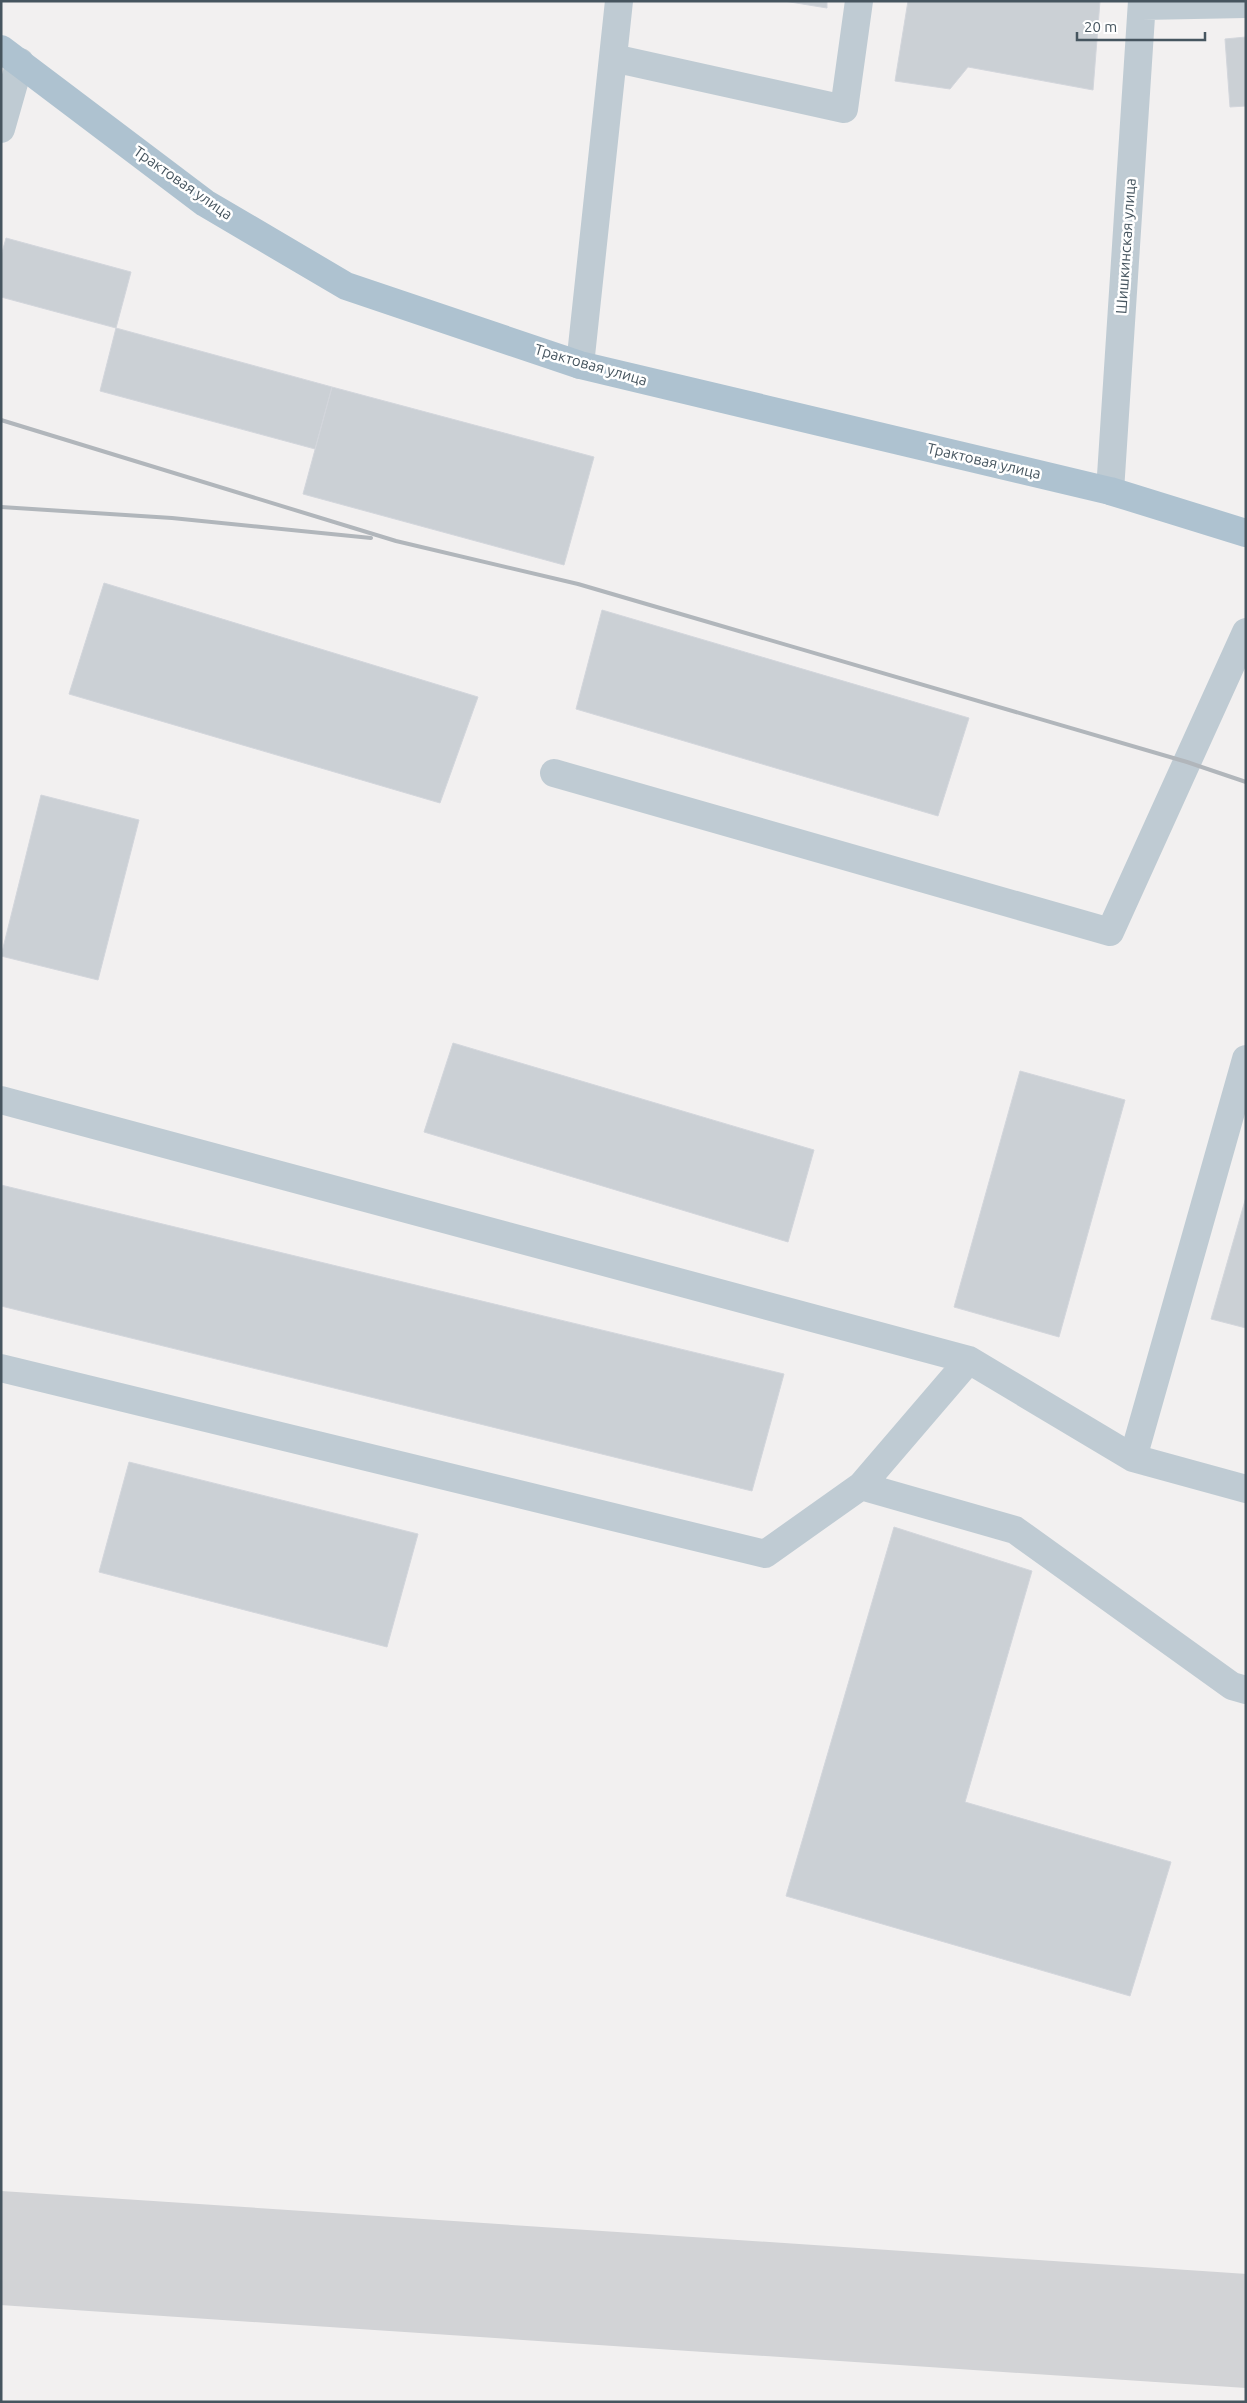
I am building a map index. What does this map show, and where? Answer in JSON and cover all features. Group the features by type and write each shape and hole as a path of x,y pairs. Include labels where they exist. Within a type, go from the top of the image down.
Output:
{"main road":[{"name":"Трактовая улица","path":"10,56 205,202 346,286 580,365 1110,491 1246,533"}],"street":[{"path":"580,365 619,1"},
{"path":"613,58 844,109 859,1"},
{"path":"1142,4 1246,4"},
{"name":"Шишкинская улица","path":"1110,491 1142,4"},
{"path":"1,129 10,56"},
{"path":"554,773 1110,932 1246,632"},
{"path":"1133,1458 1246,1059"},
{"path":"1,1100 969,1360 1133,1458 1246,1489"},
{"path":"1,1368 765,1554 861,1486 969,1360"},
{"path":"861,1486 1015,1530 1232,1686 1246,1690"}],"building":[{"path":"784,1 827,1 827,8"},
{"path":"908,1 1100,1 1093,90 968,67 950,89 895,81"},
{"path":"1246,37 1246,106 1230,107 1225,39"},
{"path":"6,238 131,272 116,328 1,297 1,256"},
{"path":"116,328 332,387 315,449 100,391"},
{"path":"332,387 594,457 564,565 303,494"},
{"path":"104,583 478,697 440,803 69,694"},
{"path":"602,610 969,718 938,816 576,709"},
{"path":"41,795 139,820 98,980 1,956"},
{"path":"453,1043 814,1150 788,1242 424,1132"},
{"path":"1020,1071 1125,1100 1059,1337 954,1307"},
{"path":"1,1185 784,1374 752,1491 1,1306"},
{"path":"1246,1197 1246,1328 1211,1319"},
{"path":"129,1462 418,1534 387,1647 99,1572"},
{"path":"894,1527 1032,1571 965,1802 1171,1862 1130,1996 786,1896"}],"taxiway":[{"path":"1,2248 1246,2331"}],"railway":[{"path":"1,420 396,541 578,584 1187,762 1246,782"},
{"path":"1,507 172,518 371,538"}]}
